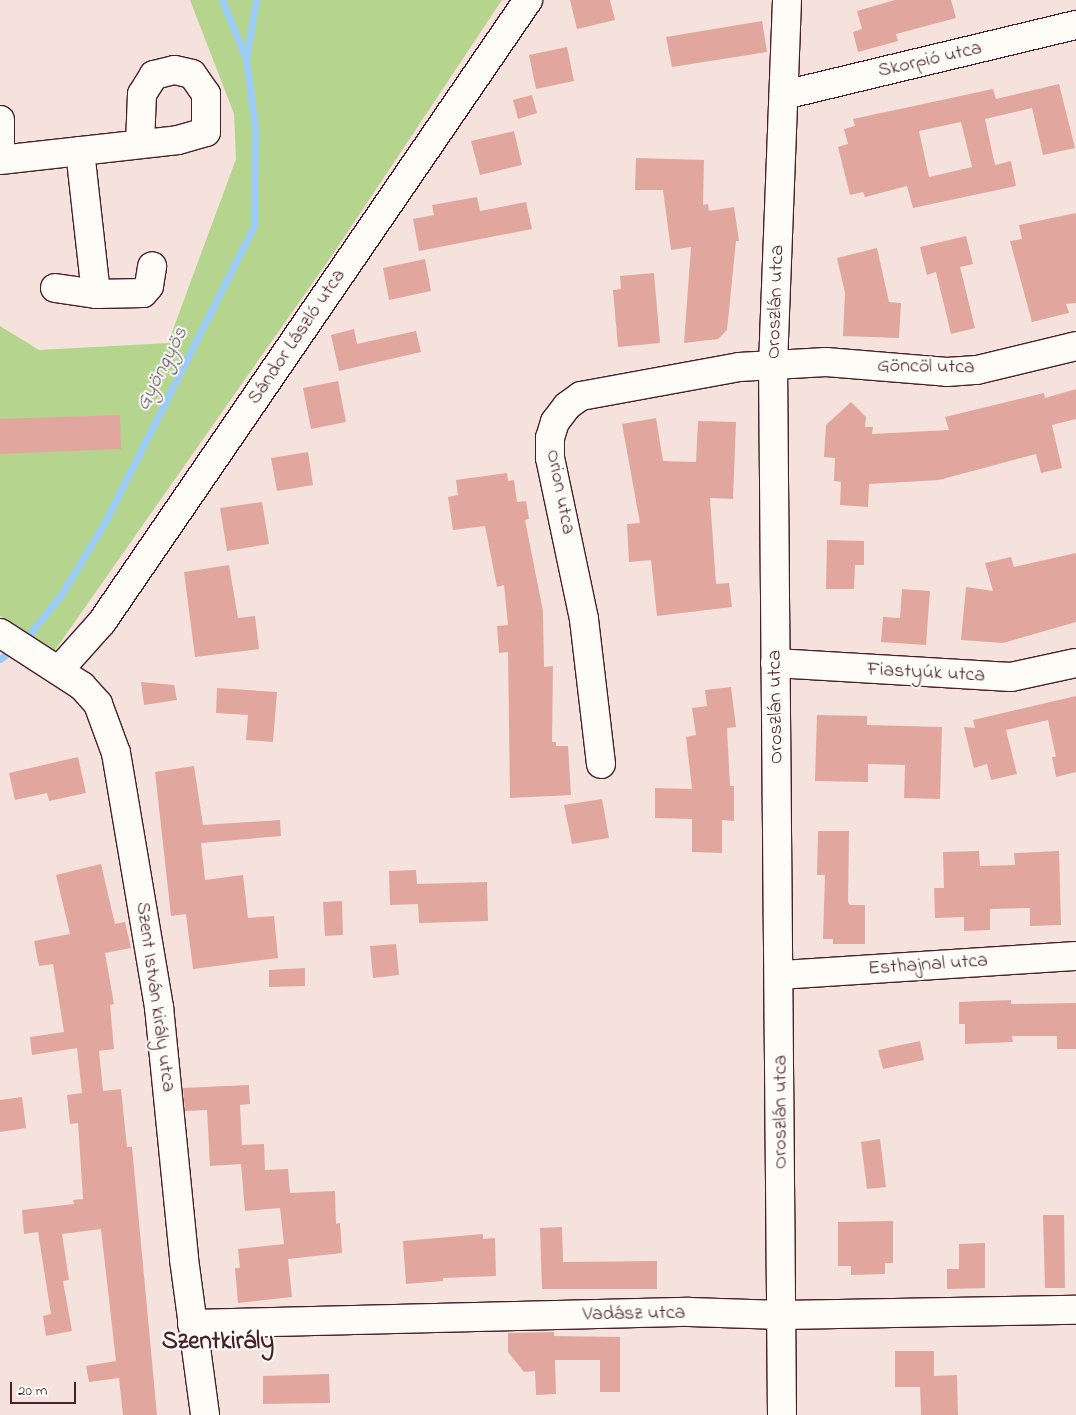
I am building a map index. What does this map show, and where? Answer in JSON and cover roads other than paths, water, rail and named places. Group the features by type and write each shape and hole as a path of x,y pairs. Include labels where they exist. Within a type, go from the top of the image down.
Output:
{"street":[{"name":"Sándor László utca","path":"60,669 102,622 528,0"},
{"name":"Oroszlán utca","path":"782,1415 781,975 775,663 774,365 787,0"},
{"name":"Skorpió utca","path":"784,95 1076,25"},
{"path":"0,120 0,150"},
{"path":"0,160 140,144"},
{"path":"80,151 96,294"},
{"path":"55,288 96,294 143,293 149,286 152,266"},
{"name":"Göncöl utca","path":"774,365 826,362 947,372 977,370 1076,346"},
{"name":"Orion utca","path":"602,764 584,619 550,458 550,438 554,422 567,406 582,396 739,367 774,365"},
{"name":"Szent István király utca","path":"13,640 60,669 98,704 116,753 158,998 192,1324 205,1415"},
{"name":"Fiastyúk utca","path":"775,663 1011,677 1076,663"},
{"name":"Esthajnal utca","path":"781,975 1076,956"},
{"name":"Vadász utca","path":"192,1324 689,1312 782,1315 1076,1310"}],"waterway":[{"name":"Gyöngyös","path":"24,641 61,595 105,522 254,226 255,127 246,59 222,0"},
{"name":"Gyöngyös","path":"246,59 256,0"},
{"name":"Gyöngyös","path":"0,659 13,649"}],"district":[{"name":"Szentkirály","path":"218,1342"}]}
